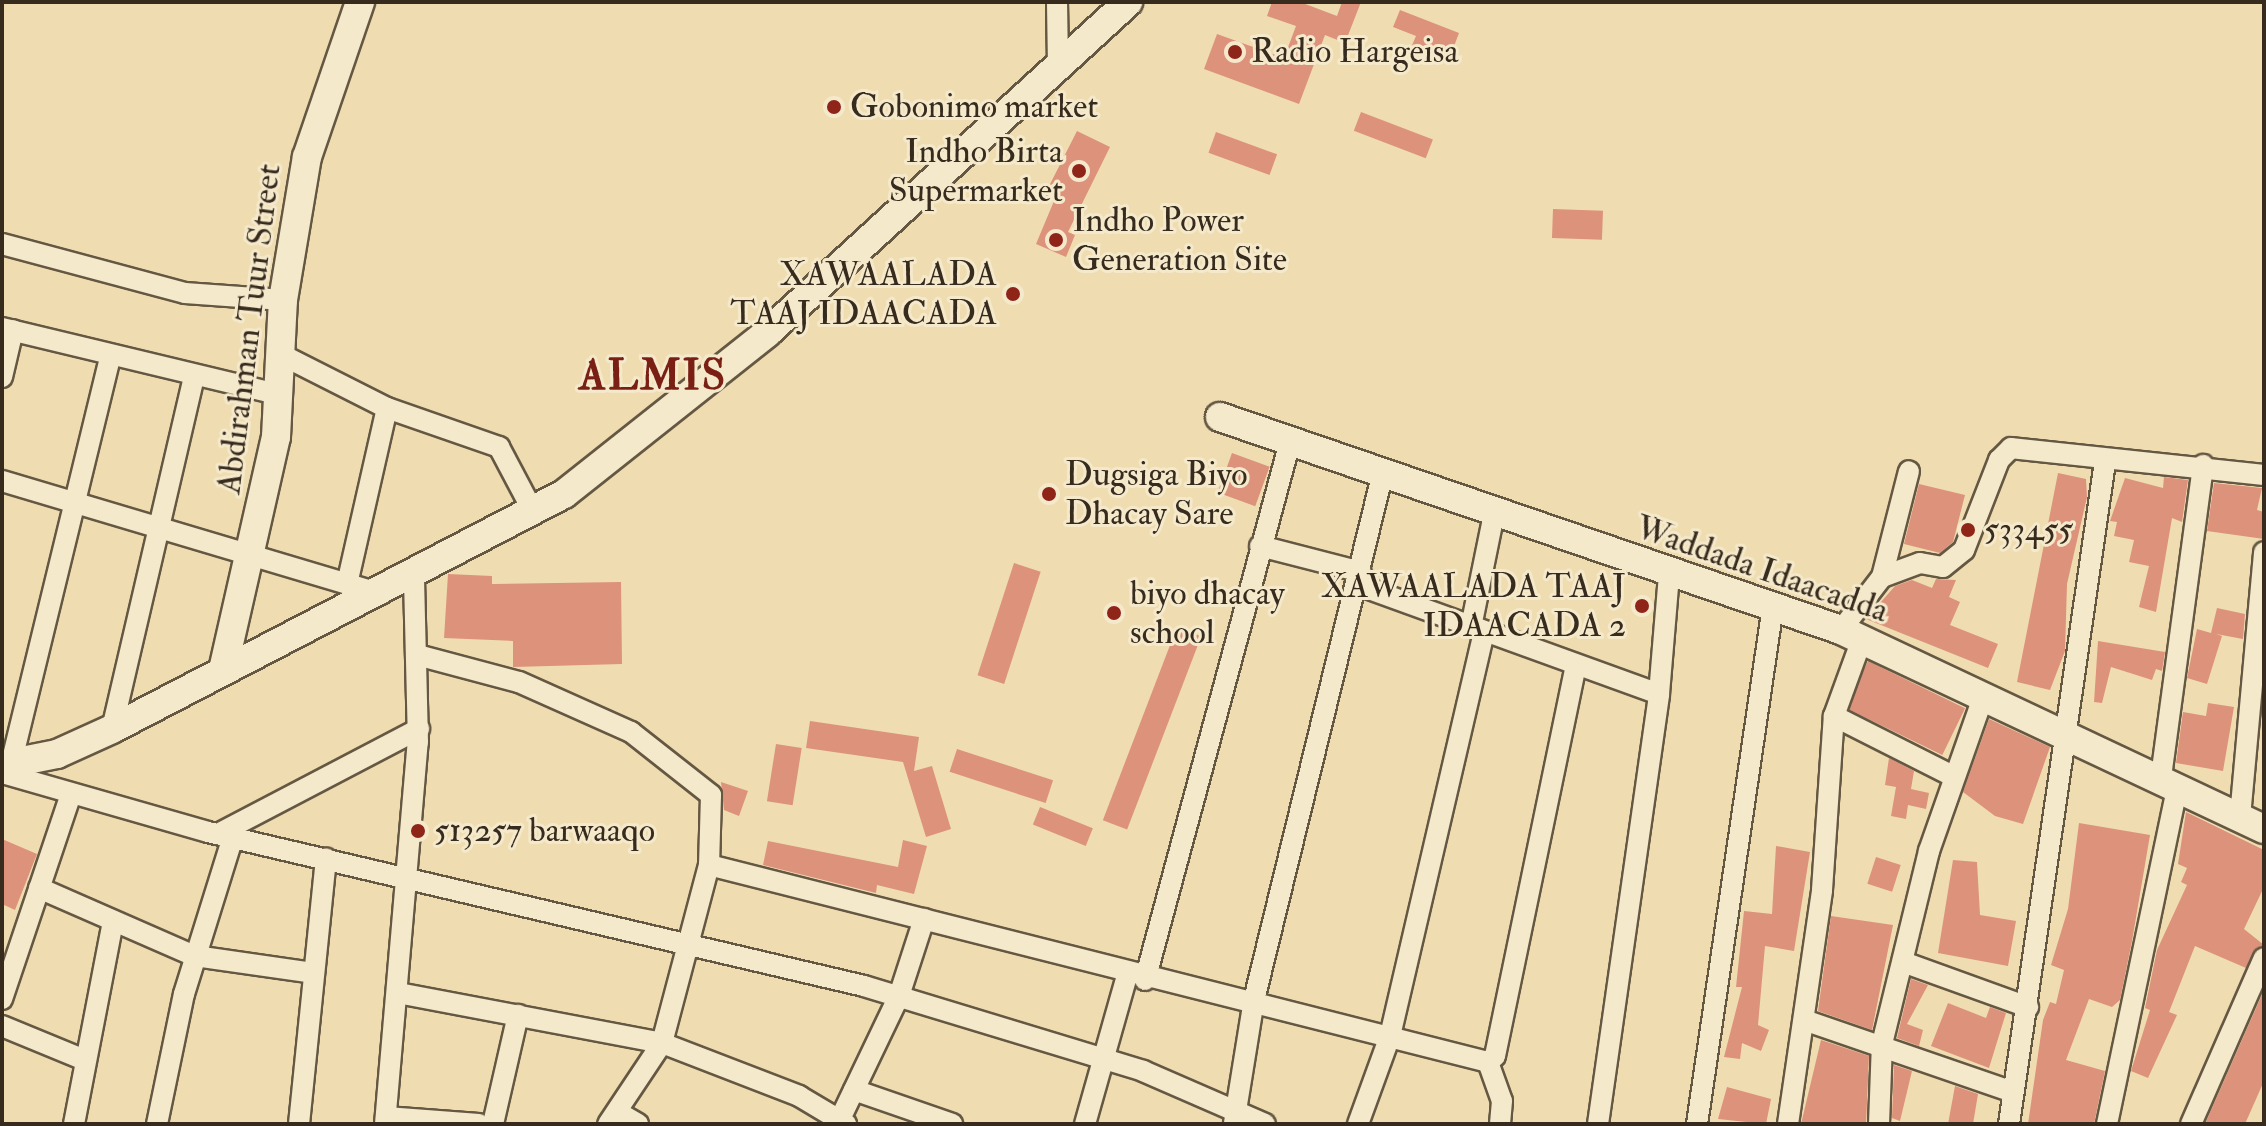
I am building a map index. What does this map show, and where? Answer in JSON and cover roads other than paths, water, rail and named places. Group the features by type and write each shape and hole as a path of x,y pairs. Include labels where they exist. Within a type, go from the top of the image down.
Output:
{"street":[{"name":"Abdirahman Tuur Street","path":"223,670 252,555 281,395 283,300 307,157 360,2"},
{"path":"1057,2 1058,67"},
{"path":"5,767 112,729 534,513 606,466 767,333 1128,2"},
{"path":"2,244 185,293 283,300"},
{"path":"2,377 8,329 110,357 281,395"},
{"path":"282,355 387,408 499,447 534,513"},
{"path":"5,767 76,503 110,357"},
{"path":"112,729 194,377"},
{"path":"347,584 387,408"},
{"name":"Waddada Idaacadda","path":"1220,417 1291,438 1494,514 1773,606 1851,635 2169,781 2252,823"},
{"path":"1085,1124 1102,1058 1136,978 1291,438"},
{"path":"1882,577 1920,563 1943,567 1964,550 1999,460 2011,448 2105,462 2203,465 2264,475"},
{"path":"2009,1124 2070,737 2105,462"},
{"path":"2107,1124 2169,781 2203,465"},
{"path":"1788,1124 1804,1020 1834,716 1851,635 1882,577 1909,471"},
{"path":"1235,1118 1254,1000 1383,472"},
{"path":"2,481 380,594"},
{"path":"1358,1124 1390,1036 1477,630 1494,514"},
{"path":"1260,546 1359,579 1477,630 1659,694"},
{"path":"2252,823 2264,552"},
{"path":"414,574 421,656 419,729 409,878 385,1120 479,1124"},
{"path":"1598,1124 1659,694 1669,574"},
{"path":"1697,1124 1773,606"},
{"path":"421,656 519,682 631,732 711,795 709,865 662,1043 614,1118 638,1124"},
{"path":"1488,1062 1495,1056 1576,666"},
{"path":"1879,1124 1882,1044 1953,776 1984,695"},
{"path":"1834,716 1953,776"},
{"path":"157,1124 226,836 419,729"},
{"path":"5,767 71,794 226,836 690,942 899,996 1102,1058 1235,1118 1265,1124"},
{"path":"2,999 71,794"},
{"path":"299,1124 326,858"},
{"path":"709,865 924,919 1136,978 1254,1000 1488,1062"},
{"path":"39,888 195,956 313,973"},
{"path":"398,993 662,1043 844,1120 854,1090 899,996 924,919"},
{"path":"74,1124 113,921"},
{"path":"2191,1124 2264,958"},
{"path":"1903,962 2028,1007"},
{"path":"493,1124 518,1015"},
{"path":"1804,1020 1882,1044 2013,1092"},
{"path":"2,1026 85,1060"},
{"path":"1488,1062 1502,1101 1500,1124"},
{"path":"854,1090 952,1124"}],"place":[{"name":"Radio Hargeisa","path":"1235,52"},
{"name":"Gobonimo market","path":"834,107"},
{"name":"Indho Birta Supermarket","path":"1079,171"},
{"name":"Indho Power Generation Site","path":"1056,240"},
{"name":"XAWAALADA TAAJ IDAACADA","path":"1013,294"},
{"name":"Dugsiga Biyo Dhacay Sare","path":"1049,494"},
{"name":"533455","path":"1968,530"},
{"name":"XAWAALADA TAAJ IDAACADA 2","path":"1642,606"},
{"name":"biyo dhacay school","path":"1114,613"},
{"name":"513257 barwaaqo","path":"418,831"}],"district":[{"name":"ALMIS","path":"653,376"}]}
